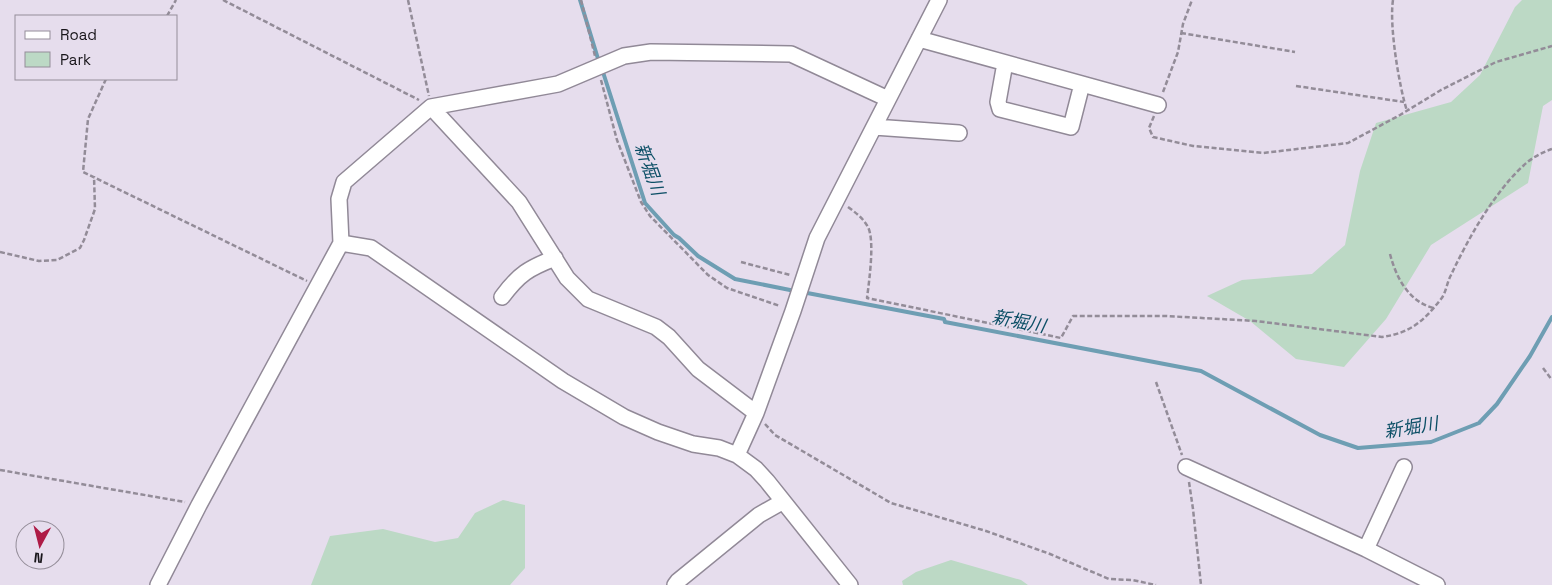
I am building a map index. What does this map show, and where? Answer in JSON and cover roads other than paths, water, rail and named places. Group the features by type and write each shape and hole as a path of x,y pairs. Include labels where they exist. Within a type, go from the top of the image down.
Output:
{"street":[{"path":"737,455 756,413 817,238 939,0"},
{"path":"919,39 1158,105"},
{"path":"158,585 316,286 341,243 339,199 344,182 431,107 558,84 624,56 651,52 790,54 888,99"},
{"path":"1005,63 998,102 1000,109 1071,127 1082,84"},
{"path":"431,107 519,202 567,278 588,299 656,327 669,337 698,369 756,413"},
{"path":"874,127 959,133"},
{"path":"341,243 371,248 563,381 624,417 658,432 693,444 719,448 737,455 756,469 850,585"},
{"path":"502,297 511,285 531,267 555,258"},
{"path":"1186,467 1366,549 1437,585"},
{"path":"1366,549 1404,467"},
{"path":"675,585 759,515 782,502"}],"waterway":[{"name":"新堀川","path":"580,0 599,62"},
{"name":"新堀川","path":"602,69 645,203 674,235 698,256 735,279 795,291"},
{"name":"新堀川","path":"802,292 944,319 945,322 1201,371 1320,435 1358,448 1431,442 1479,423 1497,404 1530,356 1552,317"}]}
